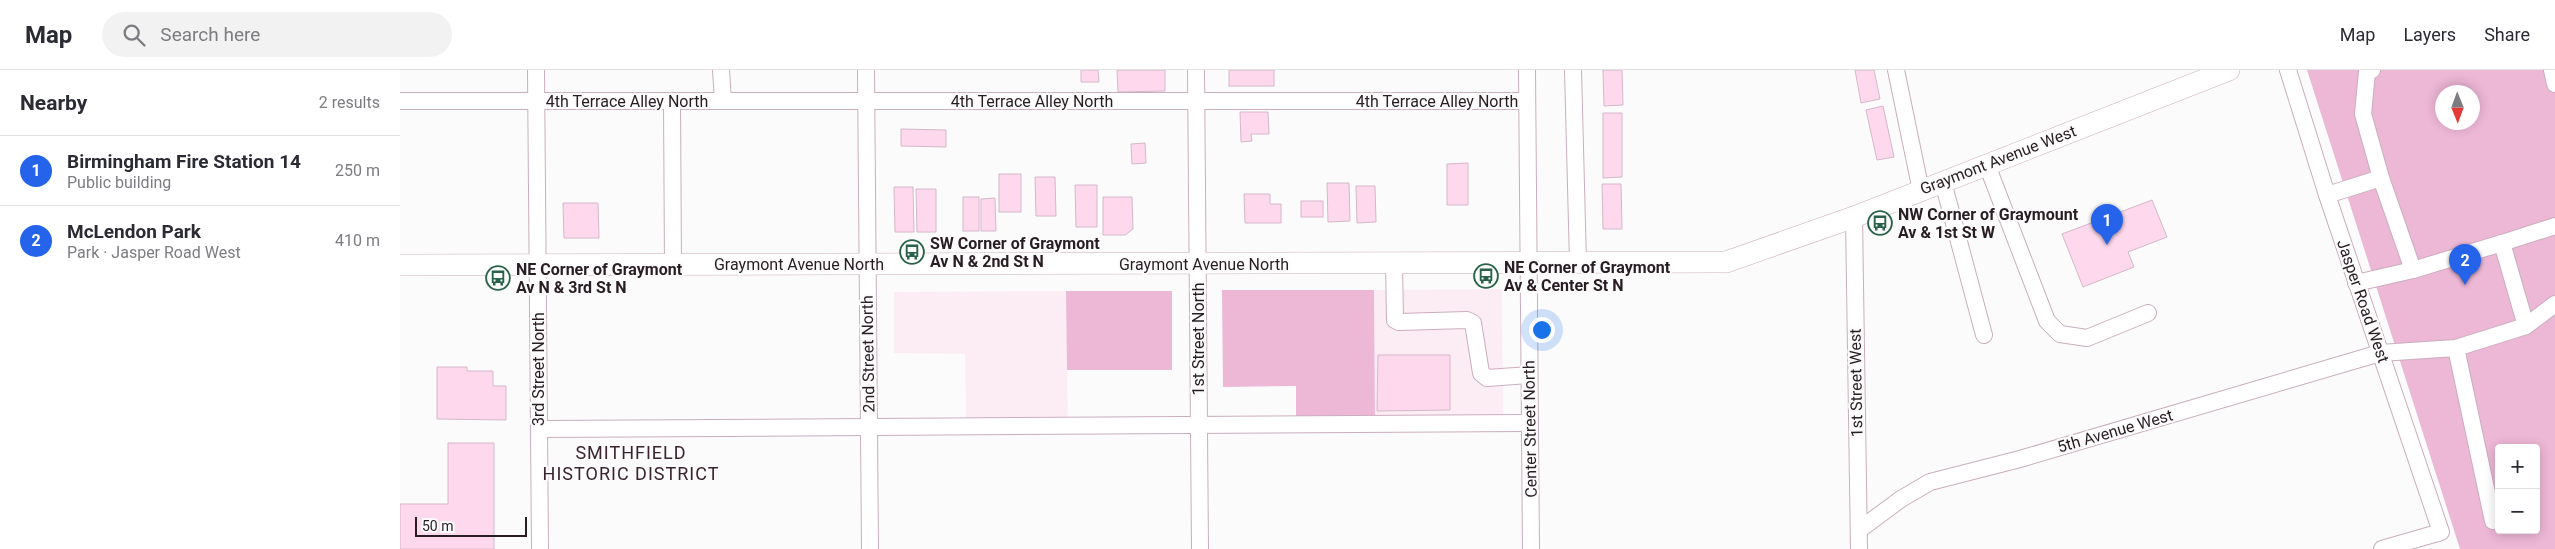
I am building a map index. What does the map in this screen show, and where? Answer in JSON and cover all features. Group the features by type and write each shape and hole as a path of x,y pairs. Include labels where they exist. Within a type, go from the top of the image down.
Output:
{"main road":[{"name":"Graymont Avenue West","path":"1528,263 1726,262 1854,217 2229,70"},
{"name":"Graymont Avenue North","path":"400,265 1528,263"}],"street":[{"name":"3rd Street North","path":"536,70 540,549"},
{"path":"721,70 722,101"},
{"name":"2nd Street North","path":"866,70 870,549"},
{"name":"1st Street North","path":"1196,70 1200,549"},
{"name":"Center Street North","path":"1527,70 1531,549"},
{"path":"1573,70 1578,263"},
{"path":"1896,70 1921,191"},
{"name":"Jasper Road West","path":"2288,70 2356,283 2441,532 2382,549"},
{"path":"2372,70 2367,72 2363,114 2381,178 2413,270"},
{"path":"2552,70 2555,84"},
{"path":"672,100 674,265"},
{"name":"4th Terrace Alley North","path":"400,101 1527,101"},
{"path":"1987,165 2047,321 2060,334 2088,338 2148,313"},
{"path":"2327,195 2381,178"},
{"path":"1943,182 1984,335"},
{"name":"1st Street West","path":"1854,217 1859,549"},
{"path":"2356,283 2413,270 2555,226"},
{"path":"2502,243 2526,326"},
{"path":"1394,263 1395,320 1399,322 1466,320 1473,323 1482,373 1486,378 1529,375"},
{"name":"5th Avenue West","path":"1859,530 1908,494 1930,482 2020,459 2380,353 2456,348 2526,326 2555,304"},
{"path":"2456,348 2493,521"},
{"path":"539,429 1530,423"}],"shaded area":[{"path":"2307,70 2555,70 2555,549 2460,549"},
{"path":"1502,289 1503,421 1375,421 1374,290"},
{"path":"1222,290 1374,290 1375,421 1296,421 1296,386 1223,387"},
{"path":"1066,291 1068,422 966,422 965,354 894,353 894,292"},
{"path":"1066,291 1172,291 1172,370 1067,370"}],"building":[{"path":"1081,70 1098,70 1099,82 1081,82"},
{"path":"1117,70 1165,70 1165,91 1118,92"},
{"path":"1229,70 1274,70 1274,86 1229,86"},
{"path":"1603,70 1622,70 1623,105 1604,106"},
{"path":"1855,70 1874,70 1880,99 1861,103"},
{"path":"1883,106 1894,157 1877,160 1866,110"},
{"path":"1240,112 1268,112 1269,134 1251,134 1252,141 1241,142"},
{"path":"1603,113 1622,113 1622,177 1603,178"},
{"path":"901,129 946,130 946,147 901,146"},
{"path":"1145,143 1146,163 1132,164 1131,144"},
{"path":"1468,163 1468,205 1447,205 1447,164"},
{"path":"999,174 1021,174 1021,212 999,212"},
{"path":"1035,177 1055,177 1056,216 1036,216"},
{"path":"1327,183 1349,183 1350,221 1328,222"},
{"path":"1602,184 1621,184 1622,229 1603,229"},
{"path":"1075,185 1097,185 1097,227 1076,227"},
{"path":"1356,186 1375,186 1376,222 1357,223"},
{"path":"894,187 913,187 914,232 895,232"},
{"path":"916,189 936,189 936,232 917,232"},
{"path":"1244,194 1270,194 1270,204 1281,204 1281,223 1245,223"},
{"path":"963,197 979,197 979,231 963,231"},
{"path":"1103,197 1132,197 1133,229 1125,235 1103,235"},
{"path":"995,198 996,231 981,231 981,199"},
{"path":"2152,200 2167,237 2128,252 2134,267 2083,287 2062,234"},
{"path":"1301,201 1323,201 1323,217 1301,217"},
{"path":"563,203 598,203 599,238 564,238"},
{"path":"1378,355 1450,355 1450,410 1377,411"},
{"path":"437,367 467,367 467,371 493,371 493,386 506,386 506,420 437,419"},
{"path":"448,443 494,443 494,549 400,549 400,504 448,504"}],"place":[{"name":"NW Corner of Graymount Av & 1st St W","path":"1880,223"},
{"name":"Birmingham Fire Station 14","path":"2107,245"},
{"name":"SW Corner of Graymont Av N & 2nd St N","path":"912,252"},
{"name":"NE Corner of Graymont Av & Center St N","path":"1486,276"},
{"name":"NE Corner of Graymont Av N & 3rd St N","path":"498,278"},
{"name":"McLendon Park","path":"2465,285"}],"district":[{"name":"SMITHFIELD HISTORIC DISTRICT","path":"631,462"}]}
